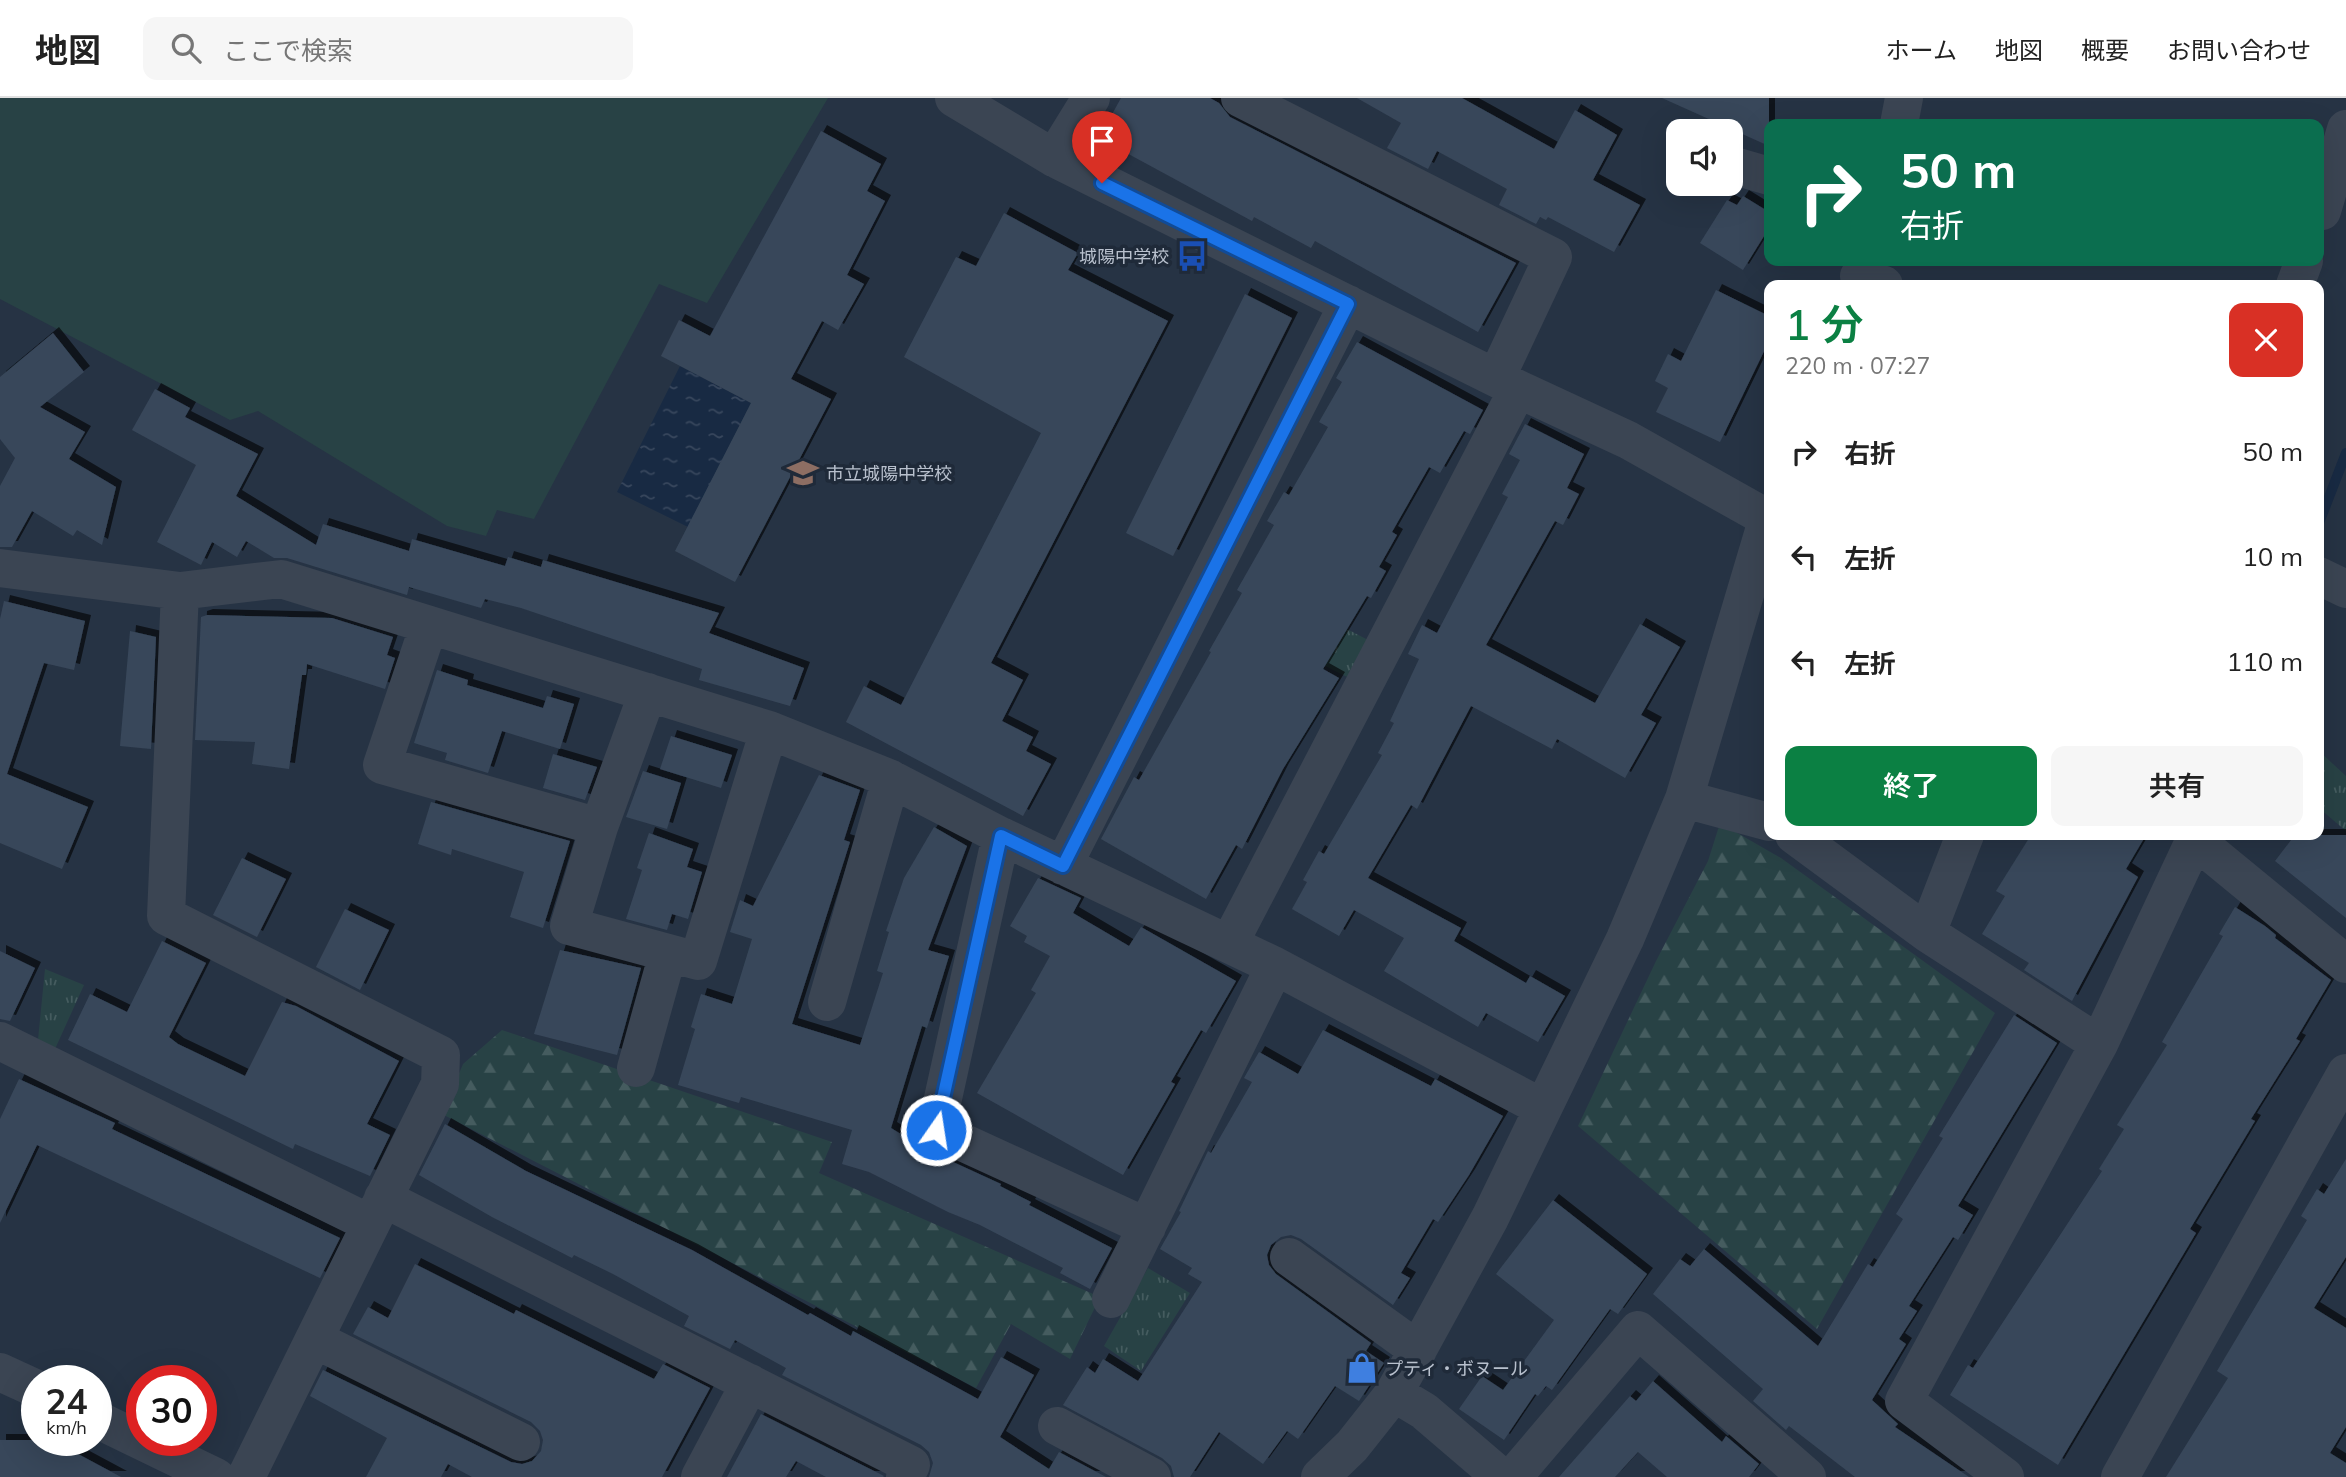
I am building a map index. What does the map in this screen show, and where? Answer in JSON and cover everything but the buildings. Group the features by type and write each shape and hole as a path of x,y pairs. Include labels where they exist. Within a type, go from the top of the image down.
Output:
{"street":[{"path":"954,98 1054,158 1507,384 1628,440 1764,514"},
{"path":"1054,158 1091,98"},
{"path":"1229,944 1507,384 1553,257 1240,98"},
{"path":"1900,119 1905,98"},
{"path":"2324,200 2346,129"},
{"path":"1743,168 1764,175"},
{"path":"1063,866 1348,304"},
{"path":"1320,1477 1352,1446 1394,1393 1490,1218 1625,939 1684,799 1764,529"},
{"path":"0,568 180,591 281,579 769,730 891,779 1001,836 1229,944 1543,1108"},
{"path":"2324,578 2346,589"},
{"path":"180,591 166,916 441,1055 440,1084 246,1477"},
{"path":"429,625 382,765 599,827"},
{"path":"648,692 599,827 569,926 698,961 769,730"},
{"path":"827,1003 891,779"},
{"path":"1684,799 1764,821"},
{"path":"1001,836 936,1130 1147,1227"},
{"path":"1801,840 1927,933 2099,1044"},
{"path":"1927,933 1963,840"},
{"path":"2005,1477 1904,1401 2099,1044 2195,840"},
{"path":"2200,840 2346,964"},
{"path":"636,1068 668,953"},
{"path":"1111,1298 1275,967"},
{"path":"0,1041 750,1383 911,1465 905,1477"},
{"path":"2120,1477 2346,1073"},
{"path":"1289,1257 1418,1350"},
{"path":"1513,1477 1638,1330 1807,1477"},
{"path":"314,1339 521,1442"},
{"path":"0,1371 21,1382"},
{"path":"700,1477 750,1383"},
{"path":"1394,1393 1424,1411 1501,1477"},
{"path":"1057,1426 1152,1477"},
{"path":"112,1427 216,1477"}],"green space":[{"path":"0,98 828,98 707,303 659,284 534,519 497,510 486,536 447,526 258,411 230,420 0,299"},
{"path":"1297,603 1370,641 1351,679 1277,641"},
{"path":"2324,756 2346,776 2346,831 2324,812"},
{"path":"1720,823 1781,858 1995,1013 1817,1329 1578,1126 1656,961 1708,861"},
{"path":"45,969 84,985 55,1049 38,1040"},
{"path":"502,1030 832,1142 819,1173 1100,1297 1070,1359 1011,1324 976,1388 442,1114 463,1064"},
{"path":"1148,1268 1190,1293 1141,1371 1104,1346"}],"water":[{"path":"680,366 751,403 688,527 617,492"}],"waterway":[{"path":"2324,510 2346,453"}],"place":[{"name":"城陽中学校","path":"1192,256"},
{"name":"市立城陽中学校","path":"803,473"},
{"name":"プティ・ボヌール","path":"1362,1368"}],"route":[{"path":"936,1130 1001,836 1063,866 1348,304 1102,183"}]}
